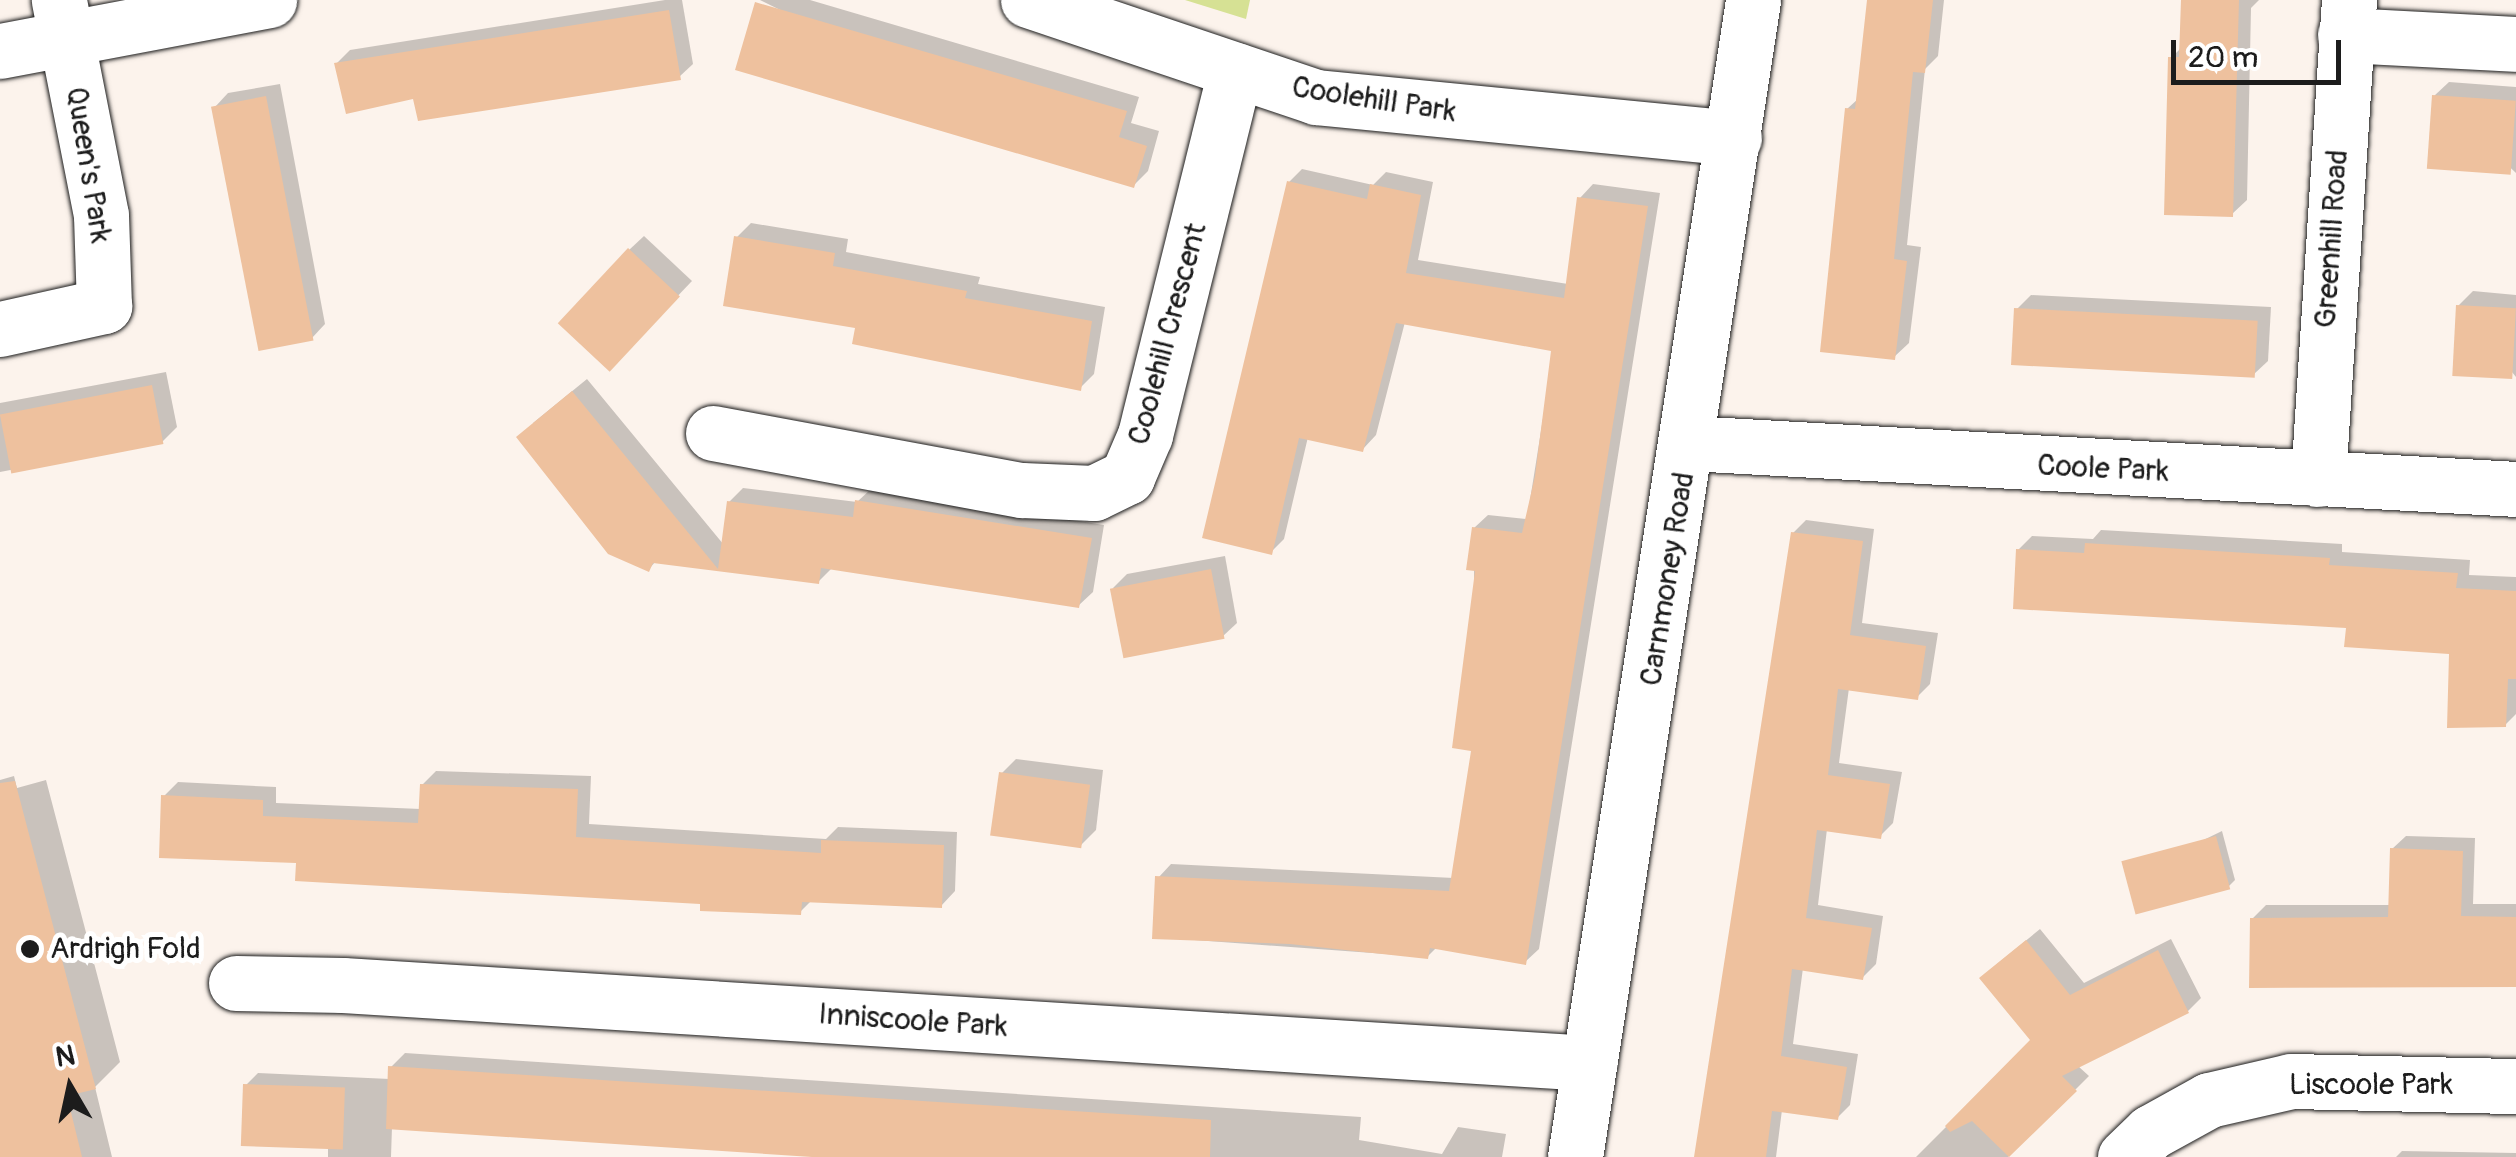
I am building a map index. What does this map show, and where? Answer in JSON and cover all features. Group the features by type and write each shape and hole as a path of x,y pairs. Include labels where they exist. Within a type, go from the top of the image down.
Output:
{"street":[{"path":"0,51 64,19 269,0"},
{"name":"Coolehill Park","path":"1028,0 1316,96 1393,108 1734,138"},
{"name":"Carnmoney Road","path":"1575,1157 1690,444 1754,0"},
{"path":"2347,17 2516,44"},
{"name":"Greenhill Road","path":"2318,478 2347,17"},
{"name":"Queen's Park","path":"0,329 104,306 101,215 64,19"},
{"name":"Coolehill Crescent","path":"712,433 1022,490 1094,494 1127,477 1144,436 1236,70"},
{"name":"Coole Park","path":"1690,444 2516,489"},
{"name":"Inniscoole Park","path":"236,984 344,985 1590,1064"},
{"name":"Liscoole Park","path":"2125,1157 2152,1132 2209,1100 2290,1081 2516,1086"}],"green space":[{"path":"1185,0 1250,0 1246,19"}],"building":[{"path":"1867,0 1933,0 1925,73 1913,72 1894,259 1907,261 1895,360 1820,352 1845,108 1855,109"},
{"path":"2181,0 2239,0 2233,217 2164,215 2168,57 2179,57"},
{"path":"755,2 1127,111 1119,137 1147,146 1134,188 735,70"},
{"path":"669,10 681,80 418,121 413,99 346,114 334,63"},
{"path":"2432,95 2516,101 2511,175 2427,169"},
{"path":"266,96 314,340 259,351 211,107"},
{"path":"1287,181 1367,199 1370,184 1421,195 1406,273 1564,298 1577,197 1648,206 1526,965 1430,948 1428,959 1290,944 1152,939 1155,876 1449,891 1471,751 1452,748 1475,571 1466,570 1472,527 1522,533 1535,476 1551,351 1396,323 1363,452 1299,438 1272,555 1202,538"},
{"path":"734,236 835,253 833,266 967,291 965,298 1092,321 1081,391 852,344 855,328 723,306"},
{"path":"628,248 680,296 610,372 558,323"},
{"path":"2456,305 2516,308 2512,379 2452,376"},
{"path":"2014,308 2258,321 2255,378 2011,365"},
{"path":"152,385 163,444 11,473 0,415"},
{"path":"572,391 718,569 727,501 853,517 855,500 1092,538 1079,608 821,568 819,584 653,563 649,572 608,554 516,437"},
{"path":"1791,532 1863,541 1850,635 1926,646 1918,700 1838,689 1828,775 1890,784 1881,839 1817,830 1806,918 1872,928 1863,980 1792,969 1781,1056 1847,1067 1838,1120 1772,1111 1766,1157 1694,1157"},
{"path":"2085,543 2330,558 2329,565 2458,573 2456,588 2516,591 2516,679 2508,679 2506,727 2447,728 2449,654 2344,647 2346,628 2013,609 2016,549 2084,553"},
{"path":"1211,569 1225,639 1123,658 1110,589"},
{"path":"999,772 1090,785 1081,848 990,835"},
{"name":"Ardrigh Fold","path":"15,781 96,1089 67,1096 82,1157 0,1157 0,783"},
{"path":"420,784 578,789 576,837 821,853 821,840 944,845 942,908 802,902 801,915 700,911 700,904 295,881 296,863 159,858 161,795 263,800 263,816 418,823"},
{"path":"2216,836 2230,889 2136,914 2121,861"},
{"path":"2390,848 2463,851 2461,916 2516,917 2516,987 2249,988 2250,918 2388,917"},
{"path":"2026,940 2070,995 2158,950 2189,1013 2062,1076 2077,1091 2009,1157 1972,1121 1950,1132 1945,1126 2030,1040 1979,978"},
{"path":"388,1066 1211,1120 1210,1157 812,1157 386,1129"},
{"path":"243,1084 345,1088 343,1150 241,1146"}],"place":[{"name":"Ardrigh Fold","path":"30,949"}]}
